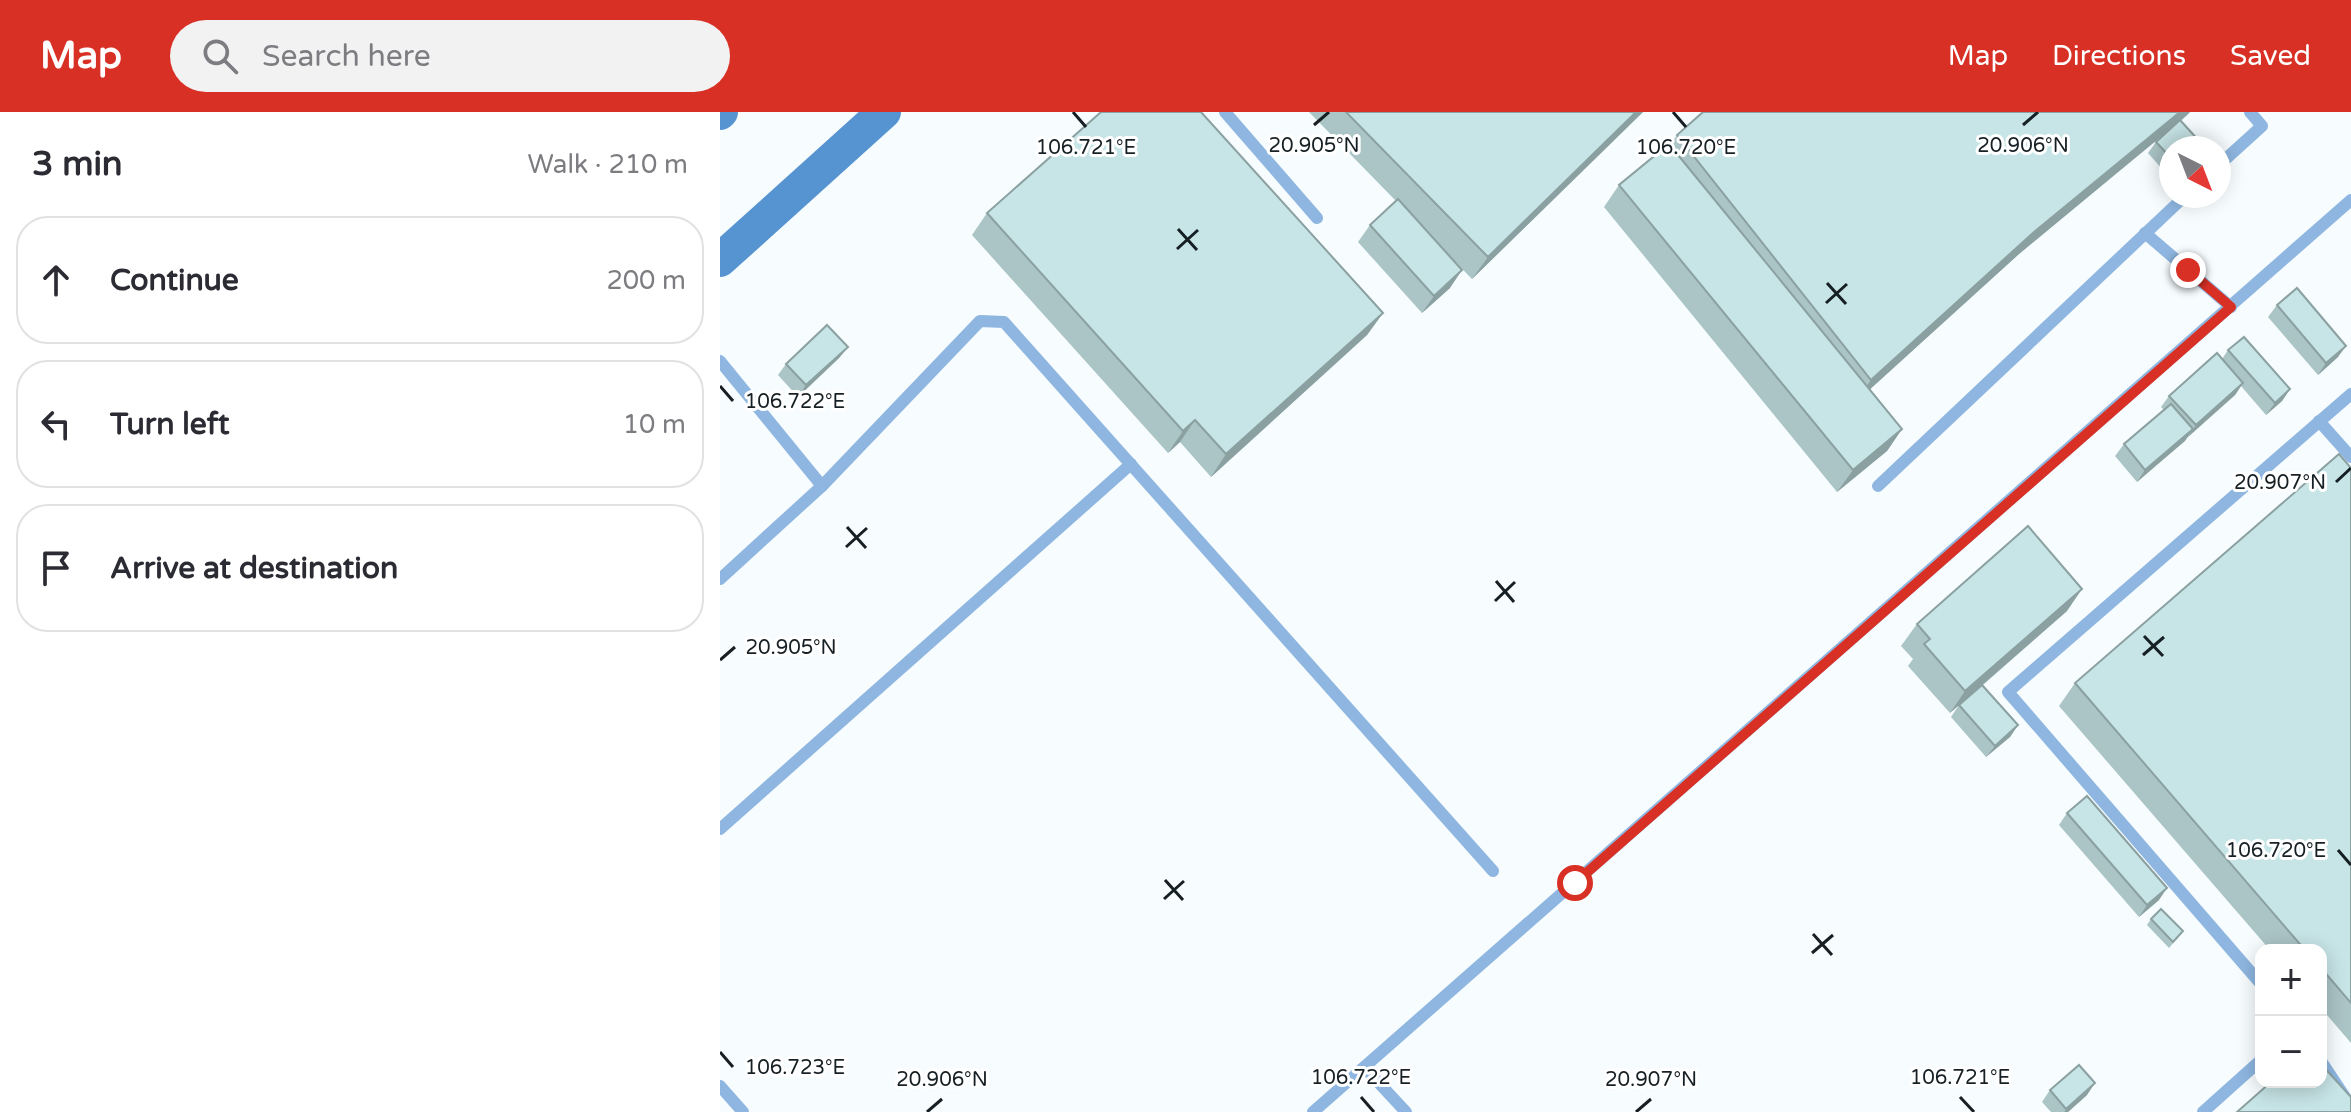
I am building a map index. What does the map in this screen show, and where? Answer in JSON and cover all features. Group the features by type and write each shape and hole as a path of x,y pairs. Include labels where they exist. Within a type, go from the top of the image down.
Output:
{"street":[{"path":"720,260 884,112"}],"lane":[{"path":"1225,112 1317,218"},
{"path":"2231,154 2262,126 2250,112"},
{"path":"1313,1112 2351,200"},
{"path":"1878,486 2172,208"},
{"path":"2145,233 2231,307"},
{"path":"720,579 822,486 980,321 1004,322 1493,871"},
{"path":"720,361 822,486"},
{"path":"2255,977 2008,692 2351,394"},
{"path":"2319,421 2351,457"},
{"path":"720,829 1131,464"},
{"path":"2203,1112 2255,1065"},
{"path":"1365,1068 1406,1112"},
{"path":"2327,1070 2351,1106"},
{"path":"720,1086 743,1112"}],"building":[{"path":"1101,112 1201,112 1383,313 1226,454 1195,420 1183,431 987,213"},
{"path":"1346,112 1636,112 1488,257"},
{"path":"1703,112 2180,112 2034,232 1871,380 1677,135"},
{"path":"2180,120 2195,136 2163,136"},
{"path":"1669,144 1902,429 1853,470 1619,185"},
{"path":"1398,199 1462,270 1434,296 1370,225"},
{"path":"2297,288 2346,346 2326,363 2277,305"},
{"path":"827,325 848,347 806,385 786,364"},
{"path":"2244,337 2290,389 2275,403 2228,350"},
{"path":"2217,353 2243,383 2196,425 2169,396"},
{"path":"2171,404 2193,429 2145,470 2124,444"},
{"path":"2339,454 2351,468 2351,1003 2327,975 2327,944 2300,944 2075,683"},
{"path":"2028,526 2082,589 1965,691 1924,644 1930,639 1917,624"},
{"path":"1982,685 2018,725 1995,746 1959,705"},
{"path":"2087,796 2167,888 2147,905 2067,813"},
{"path":"2161,909 2183,931 2173,942 2151,919"},
{"path":"2079,1065 2095,1083 2066,1109 2050,1090"},
{"path":"2327,1071 2351,1097 2351,1112 2237,1112 2264,1088 2327,1088"}],"route":[{"path":"1575,883 2231,307 2188,270"}]}
